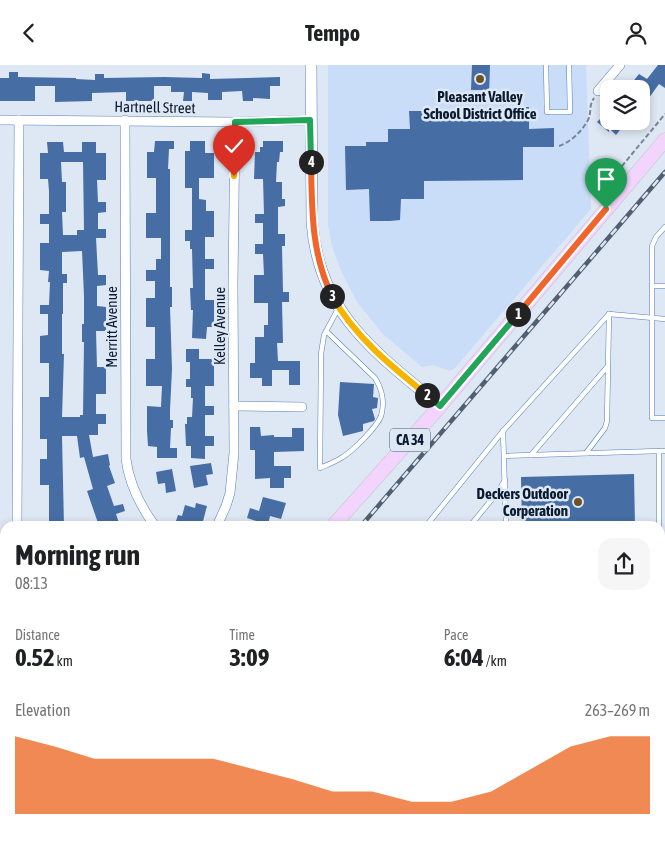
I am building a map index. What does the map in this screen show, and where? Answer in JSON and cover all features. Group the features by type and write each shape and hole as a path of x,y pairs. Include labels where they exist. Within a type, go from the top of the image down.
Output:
{"main road":[{"path":"311,65 310,120 313,232 323,276 350,325 367,343 440,406"},
{"name":"CA 34","path":"337,521 440,406 665,140"}],"street":[{"path":"598,91 620,65"},
{"name":"Hartnell Street","path":"0,120 235,122 310,120"},
{"path":"17,521 19,120"},
{"name":"Merritt Avenue","path":"125,120 126,459 135,491 152,521"},
{"name":"Kelley Avenue","path":"219,521 230,493 233,462 235,122"},
{"path":"234,406 302,407"}],"lane":[{"path":"546,65 547,112 570,112 569,65"},
{"path":"664,230 656,237 652,246 652,418 665,418"},
{"path":"652,286 665,286"},
{"path":"326,331 376,378 380,386 383,404 380,418 362,442 342,458 320,468 321,353 324,335 326,331 339,308"},
{"path":"609,314 665,319"},
{"path":"586,453 605,429 607,421 609,314"},
{"path":"430,521 503,431 609,314"},
{"path":"531,455 608,366"},
{"path":"503,431 506,521"},
{"path":"658,451 659,521"},
{"path":"504,456 665,451"},
{"path":"474,521 505,480"}],"path":[{"path":"559,145 570,143 589,119 589,105 598,91"},
{"path":"606,209 602,198 603,189 665,114"}],"shaded area":[{"path":"328,65 586,65 591,209 454,369 450,371 433,365 422,367 383,334 357,302 342,273 332,246 328,224"}],"building":[{"path":"472,65 490,65 489,96 481,96 481,90 471,90"},
{"path":"658,65 665,65 665,88 659,84 650,96 650,80 634,80 639,74 647,79"},
{"path":"9,72 18,72 18,77 95,80 95,74 104,74 104,78 202,78 202,73 210,74 210,79 280,77 280,86 270,86 270,99 253,98 253,101 243,101 242,91 222,92 222,100 208,100 208,93 192,92 192,101 183,101 184,92 171,92 171,86 154,86 154,101 126,101 126,92 92,93 92,101 55,102 55,86 35,86 35,101 0,101 0,78 9,78"},
{"path":"508,107 529,107 529,129 554,128 554,147 523,147 523,180 424,181 424,199 401,199 400,220 390,221 370,221 369,189 346,190 345,146 366,146 366,142 388,142 388,129 410,129 409,111 483,111 483,113 508,114"},
{"path":"611,130 620,130 616,135"},
{"path":"155,141 174,141 174,149 169,149 168,169 170,169 170,287 172,287 172,307 170,307 172,369 170,420 173,420 170,448 177,448 177,458 157,458 157,447 148,446 147,406 161,407 162,386 146,386 146,359 155,359 155,327 146,327 146,298 155,298 155,281 146,281 146,270 156,270 156,259 161,259 161,238 146,238 146,213 156,213 156,178 147,178 147,152 154,152"},
{"path":"190,141 205,141 205,153 214,153 214,178 199,178 199,199 206,200 206,211 214,211 214,237 205,237 205,259 214,259 214,269 205,269 205,300 214,300 214,327 207,327 206,339 192,338 193,310 191,310 190,288 193,288 192,249 190,249 190,241 185,241 185,230 192,230 192,188 185,188 185,151 190,151"},
{"path":"263,141 283,141 283,152 280,152 279,162 277,162 276,182 282,182 282,199 285,199 285,206 278,207 278,234 285,234 285,246 282,246 283,292 289,292 289,302 282,302 283,343 277,343 278,361 300,361 300,385 289,385 289,370 272,370 272,386 262,386 262,378 250,378 250,363 255,363 255,337 264,337 264,325 268,325 268,303 254,303 254,275 264,275 263,254 255,254 255,244 263,244 263,223 255,223 255,214 264,214 263,179 254,179 255,152 260,152 260,147 263,147"},
{"path":"47,142 63,142 64,152 82,152 82,142 96,142 96,153 106,153 106,180 97,180 98,202 106,202 106,212 98,213 98,229 106,229 106,238 96,238 98,275 106,275 106,285 97,286 97,306 106,307 106,331 96,331 97,367 106,367 106,394 96,394 96,414 106,414 106,424 98,424 98,435 89,435 93,457 108,454 109,466 115,483 107,486 114,506 123,504 125,511 116,514 118,521 97,521 87,491 93,489 84,457 80,458 77,436 62,436 64,521 49,521 49,485 40,485 40,459 47,459 47,439 40,439 40,397 49,397 49,363 40,363 40,336 48,335 48,314 40,314 40,305 49,305 50,282 48,282 49,271 40,270 40,243 49,243 49,224 40,224 40,214 49,214 49,191 48,179 40,179 40,153 48,153","holes":["61,162 83,162 84,230 77,230 77,235 63,235 62,212 66,212 66,182 62,182","82,251 84,324 82,324 82,342 84,342 83,415 80,415 80,417 62,417 64,354 62,354 63,283 67,283 67,274 62,274 62,252"]},
{"path":"186,349 199,349 199,359 214,359 214,386 205,386 205,406 214,406 214,415 205,415 205,436 214,436 214,446 205,446 205,459 191,458 191,446 186,446 185,424 187,424 187,417 192,417 193,398 191,398 191,387 186,387 186,379 190,379 190,362 186,362"},
{"path":"340,382 374,384 373,397 378,398 377,408 372,409 375,419 363,424 363,431 343,436 338,415"},
{"path":"250,427 260,427 261,436 274,435 274,437 292,437 292,428 304,428 304,451 274,452 274,466 291,466 291,478 284,478 284,488 270,488 270,478 255,479 255,450 250,450"},
{"path":"211,463 213,474 206,475 208,485 194,488 190,466"},
{"path":"172,469 176,491 166,493 165,483 158,484 156,472"},
{"name":"Deckers Outdoor Corperation","path":"634,474 635,521 522,521 521,477"},
{"path":"263,497 286,503 281,519 270,516 269,521 256,521 247,518 250,508 259,511"},
{"path":"196,503 207,506 203,521 176,521 178,515 182,516 185,505 195,508"}],"railway":[{"path":"365,521 665,172"}],"place":[{"name":"Pleasant Valley School District Office","path":"480,79"},
{"name":"Deckers Outdoor Corperation","path":"578,502"}],"route":[{"path":"234,176 235,122 310,120 313,232 321,269 329,290 350,325 367,343 440,406 606,209"}]}
